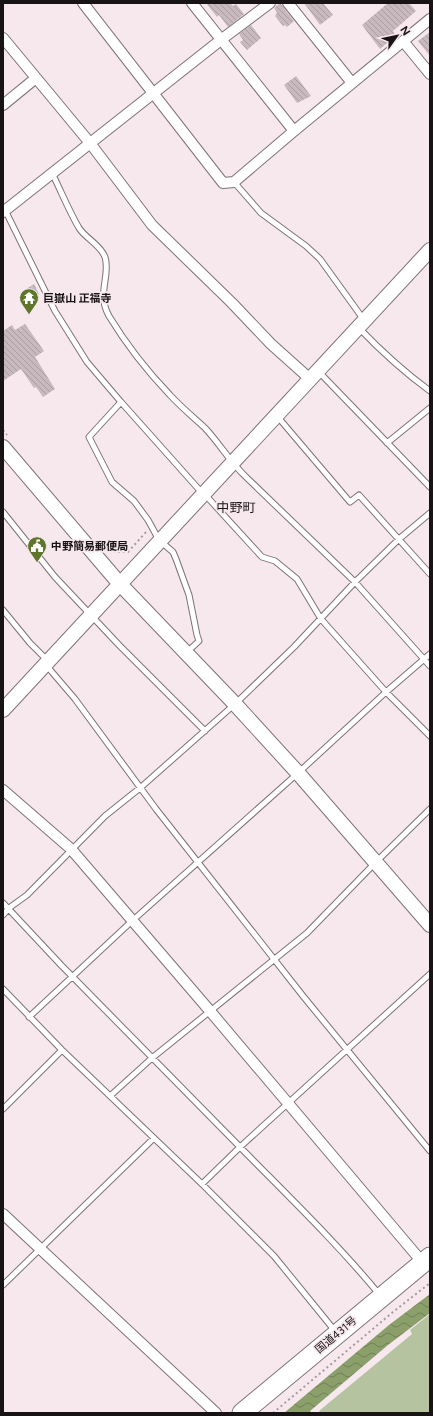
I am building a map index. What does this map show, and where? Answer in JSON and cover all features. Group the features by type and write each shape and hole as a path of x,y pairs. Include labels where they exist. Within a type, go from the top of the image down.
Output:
{"highway":[{"name":"国道431号","path":"242,1413 381,1297 428,1265"},
{"name":"国道431号","path":"262,1413 344,1343 428,1265"}],"street":[{"path":"83,3 223,183 234,182 430,19"},
{"path":"192,3 294,131"},
{"path":"4,209 270,3"},
{"path":"288,3 352,84"},
{"path":"3,38 90,143 152,225 232,303 271,344 314,375"},
{"path":"403,41 430,74"},
{"path":"3,105 36,78"},
{"path":"3,710 430,250"},
{"path":"5,441 120,583 298,773 430,925"},
{"path":"3,790 70,849 428,1265"},
{"path":"3,1214 216,1413"}],"lane":[{"path":"52,172 79,227 85,236 98,246 104,256 106,262 106,272 103,289 104,302 108,314 148,372 170,396 205,429 232,463 355,582 430,666"},
{"path":"234,182 261,213 306,246 320,259 362,324 385,355 430,391"},
{"path":"4,209 54,311 86,362 203,494 262,557 275,561 297,579 321,619 386,692 430,736"},
{"path":"314,375 387,443 430,486"},
{"path":"121,402 90,437 112,482 134,501 160,540 173,552 189,595 199,641 186,653"},
{"path":"387,443 430,408"},
{"path":"277,415 350,502 359,495 430,574"},
{"path":"3,512 55,577 119,645 205,731"},
{"path":"3,915 9,908 26,895 70,849 105,816 140,788 235,704 321,619 355,582 399,539 430,512"},
{"path":"3,610 75,700 140,788 274,959 430,1151"},
{"path":"30,1017 198,861 430,654"},
{"path":"110,1096 152,1058 307,933 430,809"},
{"path":"3,903 335,1245 381,1297"},
{"path":"202,1184 240,1147 430,974"},
{"path":"3,989 62,1050 202,1184 274,1256 337,1334"},
{"path":"3,1109 62,1050"},
{"path":"3,1285 154,1138"}],"path":[{"path":"3,430 5,441"},
{"path":"105,548 112,551 128,552 149,529"},
{"path":"273,1413 393,1312 430,1283"}],"shaded area":[{"path":"430,1314 430,1413 321,1413 319,1411 412,1334 410,1330"}],"water":[{"path":"430,1294 430,1313 388,1345 310,1411 312,1413 284,1413 389,1325"}],"building":[{"path":"206,3 230,3 233,6 236,4 244,14 228,27 219,15 217,17"},
{"path":"280,3 294,21 287,27 285,25 283,26 275,16 277,13 274,8"},
{"path":"304,3 323,3 333,15 320,25"},
{"path":"388,3 409,3 416,11 393,31 397,38 389,45 387,43 380,49 362,25"},
{"path":"251,25 261,38 247,50 240,42 243,40 239,34"},
{"path":"430,32 430,56 418,41"},
{"path":"296,76 311,96 297,103 284,85"},
{"path":"34,284 39,294 28,300 23,291"},
{"path":"25,324 44,351 35,357 55,389 43,397 36,387 34,388 21,369 3,381 3,331 12,325 15,330"}],"place":[{"name":"巨嶽山 正福寺","path":"29,315"},
{"name":"中野簡易郵便局","path":"37,563"}],"district":[{"name":"中野町","path":"236,507"}]}
